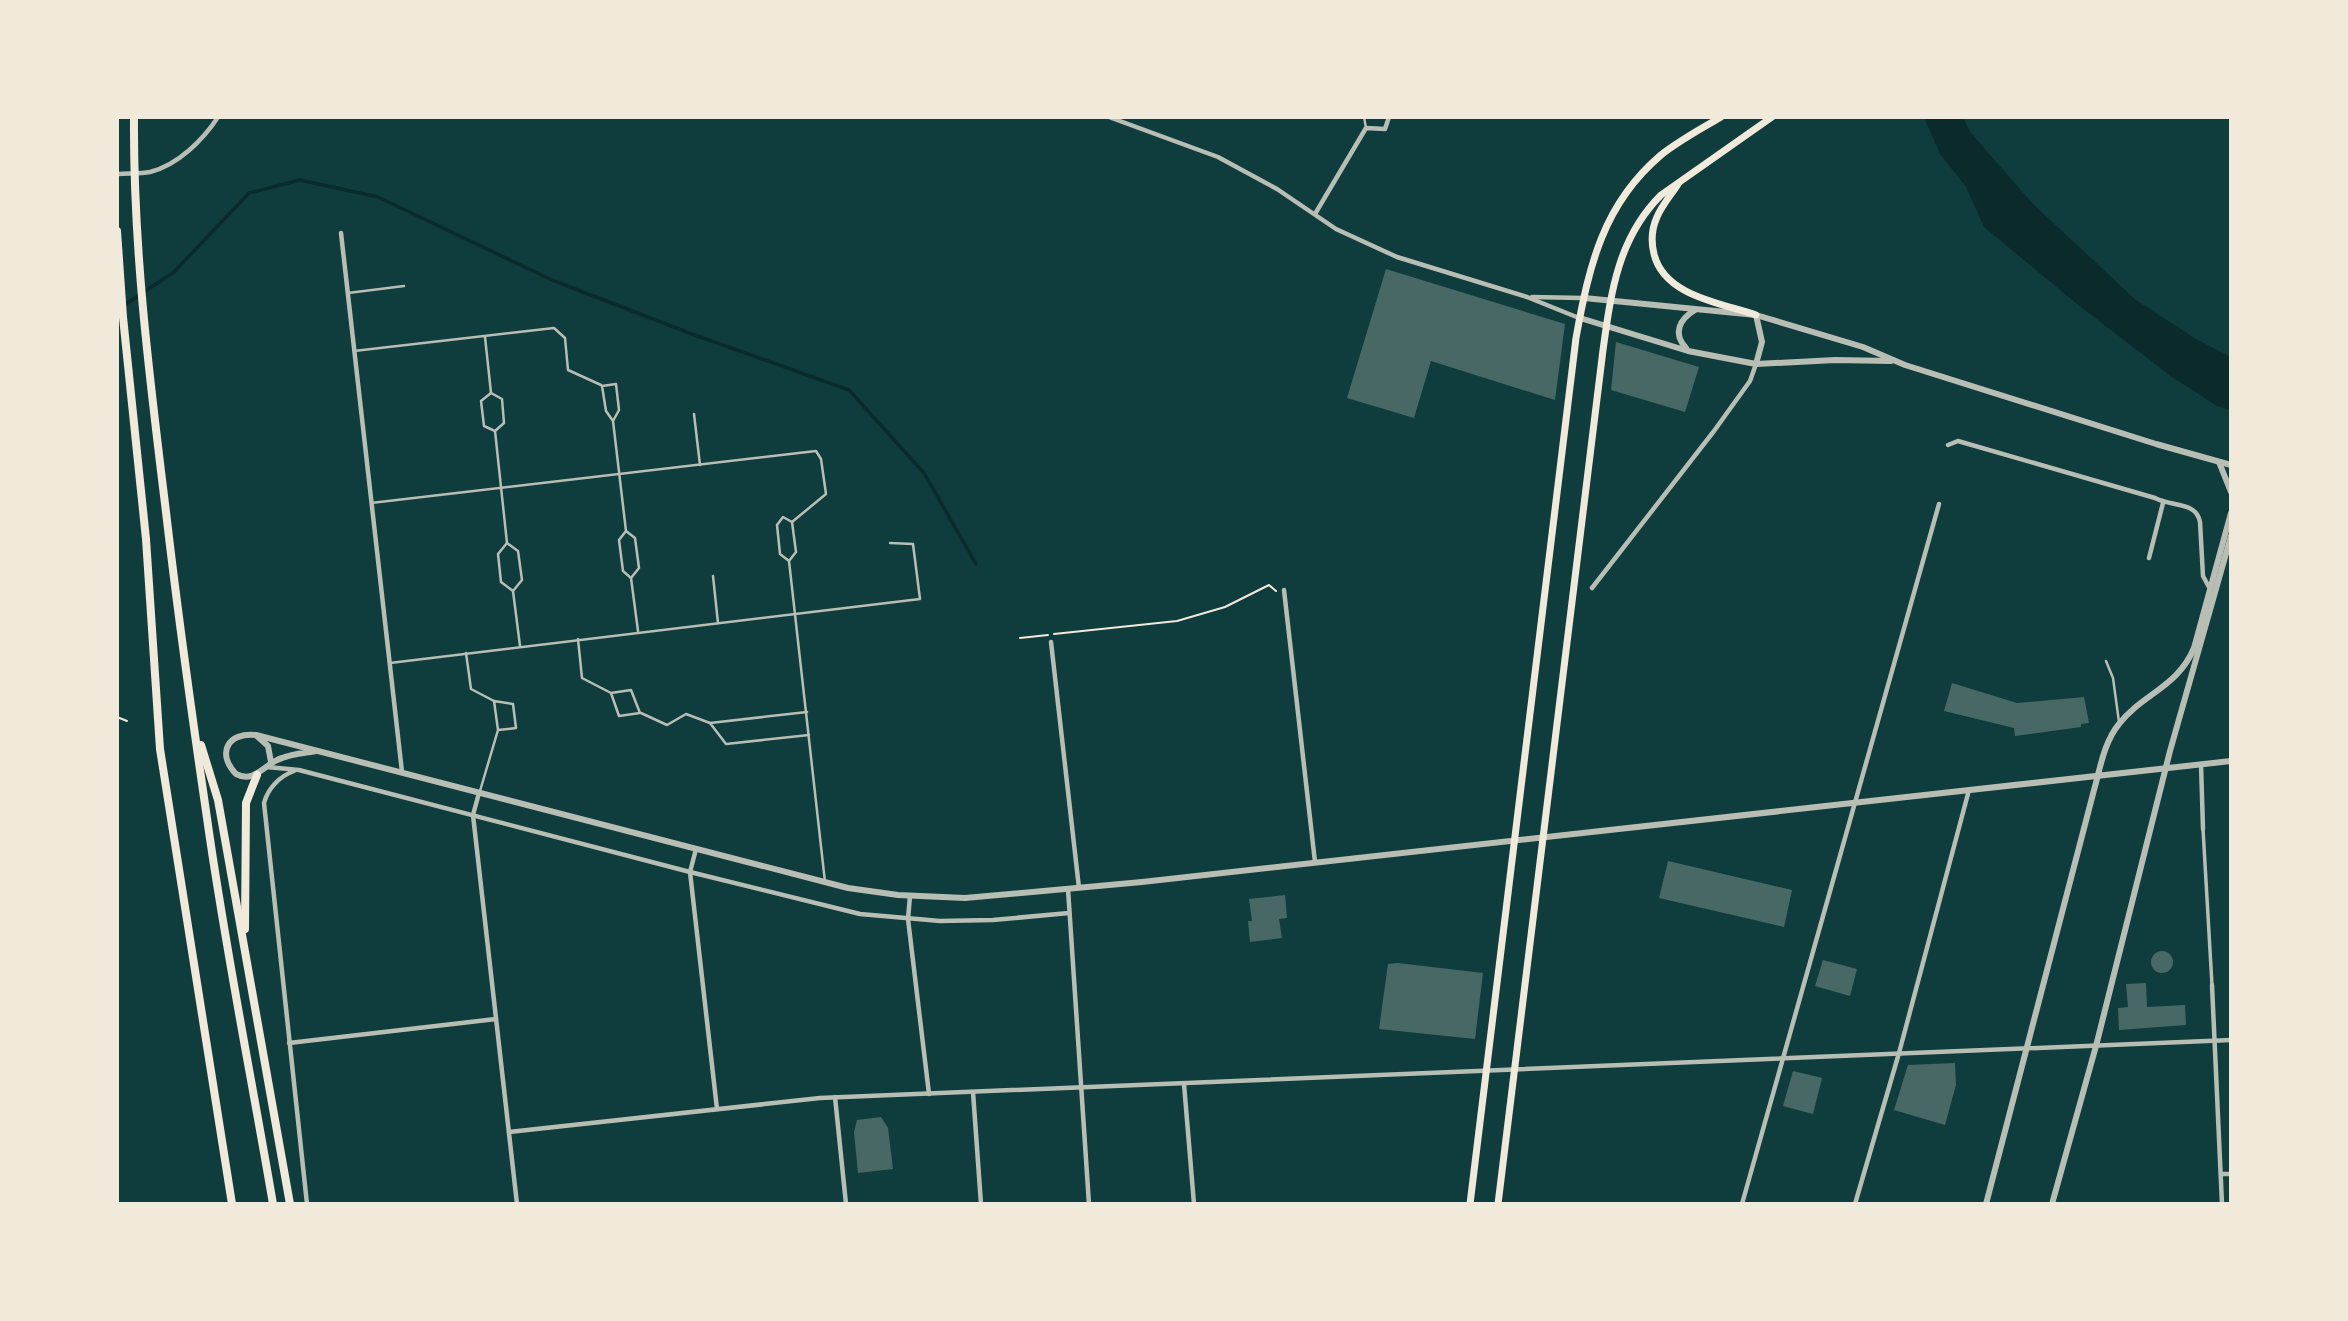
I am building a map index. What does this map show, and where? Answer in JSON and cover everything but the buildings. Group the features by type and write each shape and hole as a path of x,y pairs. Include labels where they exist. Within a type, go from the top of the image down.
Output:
{"main road":[{"path":"134,117 135,203 143,313 181,636 206,818 273,1204"},
{"path":"1470,1204 1584,298 1594,255 1617,205 1640,175 1662,155 1721,117"},
{"path":"1498,1204 1606,326 1616,269 1636,225 1647,209 1681,179 1772,117"},
{"path":"1681,179 1657,217 1651,235 1656,264 1666,278 1681,289 1756,314"},
{"path":"117,231 146,539 161,761 232,1204"},
{"path":"195,725 218,800 290,1204"},
{"path":"245,949 246,803 257,775"}],"street":[{"path":"117,174 151,172 164,166 192,147 208,132 218,117"},
{"path":"1109,117 1218,157 1277,189 1336,229 1397,257 1527,297 1580,318 1688,351 1756,364 1835,359 1893,361"},
{"path":"1315,214 1366,128 1385,129 1389,117"},
{"path":"341,233 402,772"},
{"path":"1527,297 1610,299 1756,314 1863,347 1893,361 2231,465"},
{"path":"1688,351 1678,337 1678,328 1686,316 1697,309"},
{"path":"1592,588 1750,381 1762,342 1756,314"},
{"path":"1948,445 1958,441 2155,498 2164,503 2194,509 2198,514 2203,576 2213,591"},
{"path":"2219,462 2231,492"},
{"path":"2149,558 2164,503"},
{"path":"1742,1204 1939,504"},
{"path":"2052,1204 2096,1046 2231,513"},
{"path":"1986,1204 2110,738 2119,723 2170,682 2187,664 2231,536"},
{"path":"1284,590 1315,862"},
{"path":"1051,642 1079,888"},
{"path":"316,751 271,762 257,775 249,777 236,775 226,757 232,739 256,735 848,888 910,896 989,898 2231,761"},
{"path":"256,735 268,746 271,762"},
{"path":"2201,764 2222,1204"},
{"path":"265,767 299,770 841,910 908,919 993,920 1069,913"},
{"path":"299,770 283,776 267,792 264,803 307,1204"},
{"path":"1855,1204 1899,1053 1969,790"},
{"path":"479,793 473,815 517,1204"},
{"path":"696,849 690,872 717,1109"},
{"path":"1068,890 1089,1204"},
{"path":"910,896 908,919 929,1094"},
{"path":"289,1043 496,1019"},
{"path":"509,1132 835,1097 2231,1040"},
{"path":"1184,1084 1194,1204"},
{"path":"973,1092 981,1204"},
{"path":"835,1097 846,1204"},
{"path":"2221,1174 2231,1174"}],"lane":[{"path":"1364,117 1366,128"},
{"path":"348,293 404,285"},
{"path":"354,351 554,328 565,338 568,370 602,386 616,384 619,410 614,421 626,531 619,540 622,571 631,578 638,632"},
{"path":"485,336 491,393"},
{"path":"602,386 606,411 614,421"},
{"path":"491,393 481,401 484,426 495,431"},
{"path":"491,393 502,399 504,423 495,431"},
{"path":"694,414 700,465"},
{"path":"495,431 507,543 498,554 501,582 513,591 520,646"},
{"path":"371,503 816,451 821,459 826,494 792,523"},
{"path":"789,561 780,554 777,525 783,517 792,523 796,552 789,561 825,882"},
{"path":"626,531 635,538 639,568 631,578"},
{"path":"507,543 519,551 522,580 513,591"},
{"path":"389,663 920,599 913,544 890,543"},
{"path":"713,576 718,623"},
{"path":"578,639 582,678 611,693 631,690 640,712"},
{"path":"466,653 471,689 494,701 513,704 516,728 498,730"},
{"path":"2106,661 2115,685 2119,723"},
{"path":"611,693 619,716 640,712 667,725 687,713 710,723 726,744 809,734"},
{"path":"479,793 498,730 494,701"},
{"path":"710,723 807,712"}],"path":[{"path":"1020,638 1177,621 1225,607 1269,586 1274,591 1284,590"},
{"path":"117,718 127,721"}],"water":[{"path":"1924,117 1963,117 1970,132 2033,204 2136,300 2196,339 2231,357 2231,410 2217,406 2172,377 2077,304 1984,227 1966,187 1940,154"}],"waterway":[{"path":"117,310 174,272 249,193 300,180 378,197 552,280 849,390 924,473 976,564"}]}
